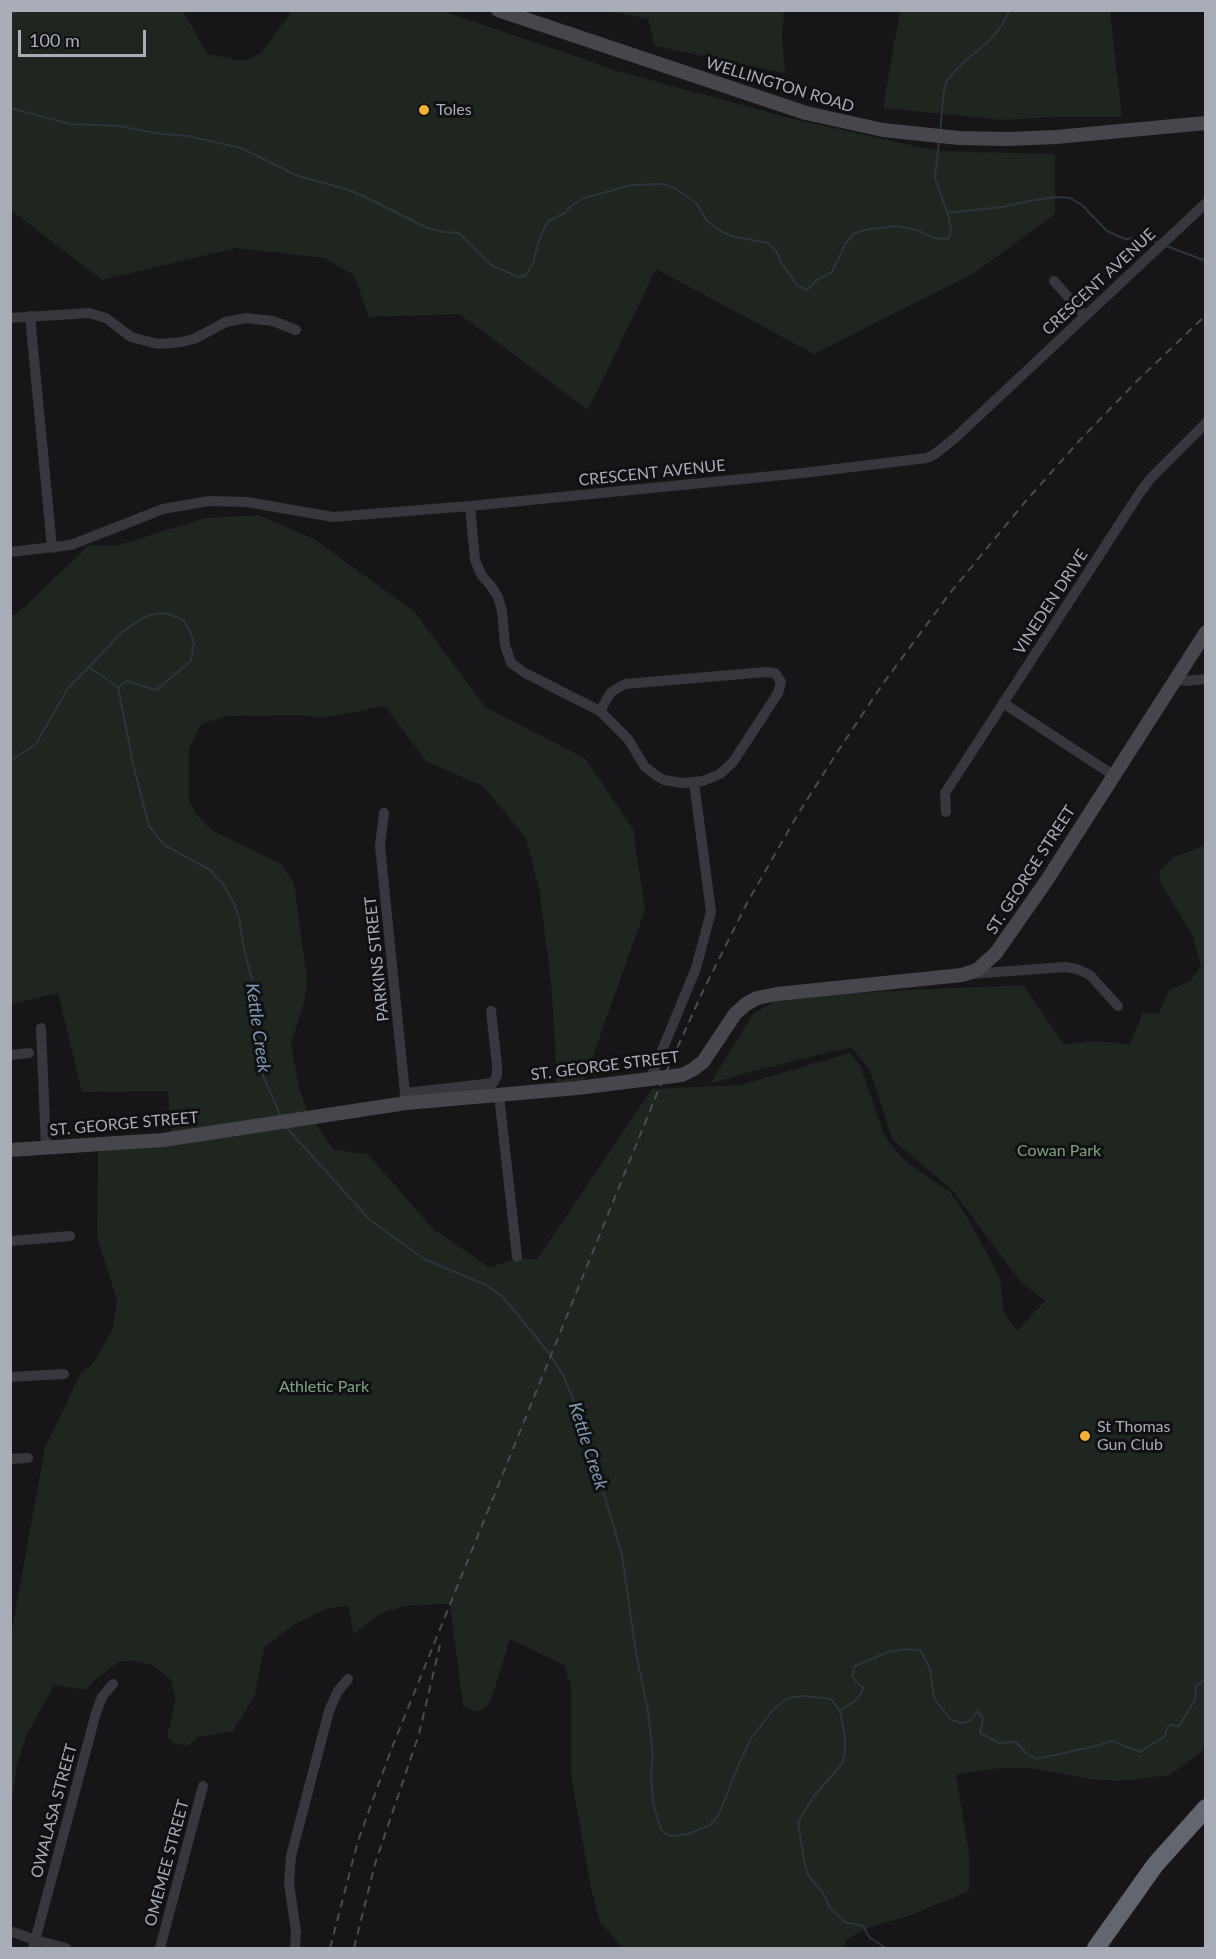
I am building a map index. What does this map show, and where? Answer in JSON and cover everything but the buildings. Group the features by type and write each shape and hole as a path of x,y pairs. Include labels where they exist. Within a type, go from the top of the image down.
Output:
{"highway":[{"path":"1096,1948 1155,1865 1206,1808"}],"street":[{"name":"WELLINGTON ROAD","path":"498,10 806,113 883,130 950,138 1008,139 1056,137 1206,123"},
{"name":"CRESCENT AVENUE","path":"10,552 78,544 171,507 209,501 247,502 333,517 470,506 803,473 927,458 950,442 1206,203"},
{"path":"1054,281 1085,316"},
{"path":"10,318 83,312 96,314 106,318 131,337 159,344 194,339 226,322 246,318 266,319 297,330"},
{"path":"30,316 52,548"},
{"name":"VINEDEN DRIVE","path":"946,812 945,793 1139,494 1151,478 1206,423"},
{"path":"470,506 475,560 482,576 498,597 505,645 511,663 525,673 600,711 628,739 641,762 664,780 694,782 720,774 733,762 780,690 781,682 778,676 766,672 625,684 611,692 600,711"},
{"name":"ST. GEORGE STREET","path":"10,1150 164,1140 314,1116 405,1098 499,1095 682,1075 708,1058 735,1014 757,998 962,975 977,970 996,953 1047,880 1206,632"},
{"path":"1176,678 1185,681 1206,679"},
{"path":"1003,703 1113,775"},
{"path":"650,1080 696,968 711,912 694,782"},
{"name":"PARKINS STREET","path":"384,813 381,846 405,1098"},
{"path":"962,975 1065,967 1077,969 1090,975 1118,1006"},
{"path":"405,1098 493,1083 497,1075 491,1011"},
{"path":"41,1028 46,1148"},
{"path":"10,1055 29,1053"},
{"path":"499,1095 517,1257"},
{"path":"10,1241 70,1236"},
{"path":"10,1377 63,1374"},
{"path":"10,1459 28,1458"},
{"path":"295,1948 296,1932 289,1883 291,1856 329,1711 338,1691 348,1678"},
{"name":"OWALASA STREET","path":"34,1944 96,1713 102,1697 113,1684"},
{"name":"OMEMEE STREET","path":"160,1948 203,1786"},
{"path":"10,1931 34,1944 66,1948"}],"green space":[{"path":"10,11 183,11 207,54 244,61 261,53 292,11 443,11 621,72 797,120 938,151 1055,154 1055,214 973,274 814,354 656,269 588,410 459,314 369,317 354,275 324,258 236,248 102,280 11,210"},
{"path":"609,11 784,11 782,37 785,73 655,46 648,19"},
{"path":"900,11 1110,11 1122,117 1002,120 883,108"},
{"path":"258,515 314,539 415,612 485,707 585,758 633,829 645,910 584,1081 557,1083 552,992 540,893 526,838 483,786 427,762 385,706 324,718 305,715 228,716 203,723 189,749 189,801 196,814 211,830 281,864 294,883 307,980 304,1003 291,1043 298,1084 307,1111 333,1149 361,1154 366,1152 433,1229 489,1267 517,1259 537,1259 652,1089 741,1085 850,1053 860,1065 883,1132 893,1148 908,1163 950,1192 966,1215 1000,1278 1004,1313 1017,1331 1045,1301 1021,1282 952,1190 892,1139 870,1070 851,1047 710,1084 753,1014 784,996 1023,985 1064,1044 1093,1041 1130,1044 1143,1012 1159,1014 1169,990 1190,981 1201,966 1192,934 1161,884 1159,872 1172,858 1205,845 1206,1746 1200,1753 1170,1775 1120,1781 1090,1779 1031,1768 1000,1768 956,1775 969,1854 969,1891 906,1917 872,1926 847,1939 844,1948 623,1948 600,1922 591,1888 571,1775 571,1686 564,1665 510,1639 491,1700 486,1707 475,1712 463,1705 450,1604 405,1606 382,1613 353,1634 349,1606 328,1608 295,1624 264,1648 254,1698 232,1732 198,1737 188,1746 174,1743 167,1737 176,1699 170,1679 150,1664 134,1661 119,1662 85,1690 54,1685 26,1736 17,1765 11,1807 11,1635 45,1448 81,1373 93,1363 112,1331 117,1300 97,1237 98,1145 171,1138 168,1091 82,1092 58,993 11,1004 11,617 89,545 116,546 205,518"}],"waterway":[{"path":"10,15 18,10"},
{"path":"940,132 947,80 990,40 1010,10"},
{"path":"10,108 70,124 118,126 161,134 188,136 241,148 298,176 361,195 425,227 459,233 491,265 519,277 526,275 533,263 539,240 548,221 565,213 584,198 632,185 663,184 675,188 697,204 707,221 722,232 768,243 777,252 782,264 797,285 807,290 817,280 832,272 846,243 855,233 896,226 917,230 934,238 948,239 951,231 949,218 935,178 939,141"},
{"path":"947,213 1002,207 1056,197 1070,198 1082,205 1107,231 1126,239 1142,237 1158,243"},
{"path":"1166,246 1206,261"},
{"name":"Kettle Creek","path":"89,667 122,632 139,620 150,615 164,613 184,621 194,643 191,661 156,690 127,681 118,687"},
{"name":"Kettle Creek","path":"10,761 36,744 68,688 89,667 118,687 133,764 149,826 164,845 212,871 233,901 239,918 252,980 261,1071 281,1117"},
{"name":"Kettle Creek","path":"286,1127 369,1219 424,1259 486,1285 503,1297 549,1353 563,1375 583,1423 622,1555 636,1653 648,1711 653,1756 651,1776 653,1803 661,1830 674,1836 688,1834 710,1825 718,1816 752,1737 773,1710 788,1698 803,1696 831,1699 840,1711 845,1750 842,1764 814,1796 798,1822 804,1860 808,1875 823,1893 830,1908 845,1922 863,1926 869,1937 886,1948"},
{"path":"840,1711 857,1699 864,1688 852,1676 855,1666 888,1652 907,1649 920,1650 930,1669 934,1698 951,1720 962,1723 970,1721 978,1711 983,1719 980,1733 1000,1743 1016,1742 1026,1753 1036,1759 1112,1741 1140,1752 1164,1737 1169,1725 1179,1726 1195,1700 1196,1686 1206,1678"}],"railway":[{"path":"330,1948 358,1841 391,1750 660,1086 702,993 747,903 798,814 838,751 882,685 950,593 1079,441 1206,315"},
{"path":"354,1948 375,1864 419,1734 440,1645"}],"place":[{"name":"Toles","path":"424,110"},
{"name":"St Thomas Gun Club","path":"1085,1436"}],"park label":[{"name":"Cowan Park","path":"1059,1151"},
{"name":"Athletic Park","path":"324,1387"}]}
